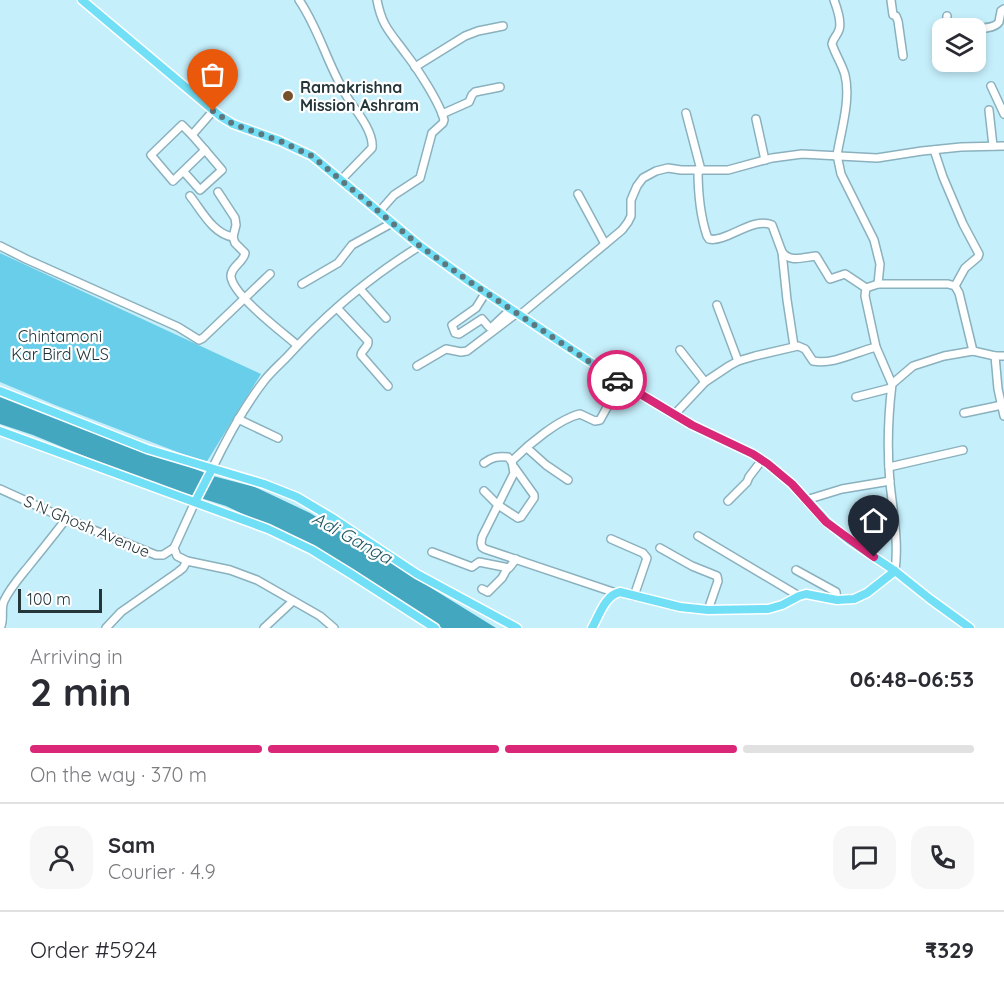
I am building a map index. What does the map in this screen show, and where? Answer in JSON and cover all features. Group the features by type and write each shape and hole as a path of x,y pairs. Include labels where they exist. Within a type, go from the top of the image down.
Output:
{"main road":[{"path":"82,0 213,111 233,124 280,141 312,156 420,246 486,292 621,382 700,430 734,444 762,460 781,474 826,522 970,628"},
{"path":"0,391 147,449 264,484 297,497 417,574 517,628"},
{"path":"0,431 268,529 312,550 435,628"},
{"path":"195,502 212,469"},
{"path":"592,628 611,596 616,592 680,607 708,610 775,608 799,596 811,594 837,600 854,599 867,593 895,571"}],"street":[{"path":"298,0 312,22 342,88 361,116 373,141 372,148 341,180"},
{"path":"377,0 385,27 415,67 444,120 432,133 420,178 394,195 379,212"},
{"path":"836,0 840,26 832,44 842,66 847,100 837,155 841,174 874,240 880,264 878,284"},
{"path":"891,0 893,15 898,21 903,56"},
{"path":"986,27 998,24 1001,11 1004,9"},
{"path":"415,67 465,36 502,26"},
{"path":"991,86 1004,114"},
{"path":"442,114 468,102 475,92 500,87"},
{"path":"989,110 993,146"},
{"path":"192,135 213,111"},
{"path":"686,113 699,170 698,189 701,215 707,236 717,239 743,228 766,223 772,225 782,252 794,346"},
{"path":"756,119 765,160"},
{"path":"184,172 200,190 222,171 221,169 205,150 192,135 182,125 151,155 174,182 205,150"},
{"path":"417,366 446,349 467,351 605,244 628,222 631,216 631,200 637,186 643,178 656,171 668,168 728,170 765,160 802,154 877,158 970,146 1004,146"},
{"path":"934,150 963,224 979,254 965,268 955,286"},
{"path":"218,192 235,218 233,237 235,243 245,253 232,272 231,278 244,299 297,345"},
{"path":"578,194 605,244"},
{"path":"190,196 214,228 226,236 233,237"},
{"path":"302,284 338,263 352,245 392,223"},
{"path":"0,246 26,260 178,327 198,340 270,274"},
{"path":"212,469 229,434 262,383 297,345 312,329 360,289 402,256 420,246"},
{"path":"782,252 788,258 793,259 816,256 830,279 845,274 866,288"},
{"path":"866,288 878,284 948,284 955,286 959,293 973,351"},
{"path":"866,288 865,296 876,347 891,386 888,419 890,481 897,548 895,571"},
{"path":"360,289 386,318"},
{"path":"486,292 476,308 452,325 455,333 459,334 482,319 489,327 492,327 516,312"},
{"path":"717,305 738,361"},
{"path":"337,308 368,341 361,355 388,386"},
{"path":"675,414 705,382 738,361 794,346 805,349 816,362 841,358 876,347"},
{"path":"680,350 705,382"},
{"path":"856,397 891,386 913,366 921,362 973,351 1004,356"},
{"path":"995,356 998,389 1004,416"},
{"path":"616,592 482,547 481,543 514,473 512,464 518,455 558,424 577,414 583,414 595,421 600,420 621,382"},
{"path":"964,413 1002,405"},
{"path":"238,419 278,438"},
{"path":"527,448 568,480"},
{"path":"890,467 963,450"},
{"path":"484,464 491,458 508,457 534,498 518,518 498,505 484,491"},
{"path":"728,501 747,482 762,460"},
{"path":"806,500 842,489 890,481"},
{"name":"S N Ghosh Avenue","path":"0,489 66,519 156,555 163,555 174,548"},
{"path":"195,502 174,548 177,556 187,561 250,576 320,616 334,628"},
{"path":"0,628 3,624 1,611 5,598 66,519"},
{"path":"698,536 799,596"},
{"path":"611,539 646,555 647,558 634,596"},
{"path":"660,548 692,566 717,576 718,581 708,610"},
{"path":"432,552 472,567 479,562 507,569"},
{"path":"482,589 488,592 502,578 507,569 511,568 516,559"},
{"path":"106,628 121,612 183,568 187,561"},
{"path":"796,570 836,592 837,600"},
{"path":"264,628 293,601"}],"green space":[{"name":"Chintamoni Kar Bird WLS","path":"0,253 261,374 206,463 0,382"}],"shaded area":[{"path":"0,393 213,476 255,487 310,513 496,628 442,628 323,552 226,506 140,479 33,435 0,424"}],"way so far":[{"path":"213,111 233,124 280,141 312,156 420,246 617,380"}],"place":[{"name":"Ramakrishna Mission Ashram","path":"288,96"}],"route":[{"path":"617,380 708,434 734,444 768,464 792,484 826,522 874,557"}],"water label":[{"name":"Adi Ganga","path":"352,538"}]}
